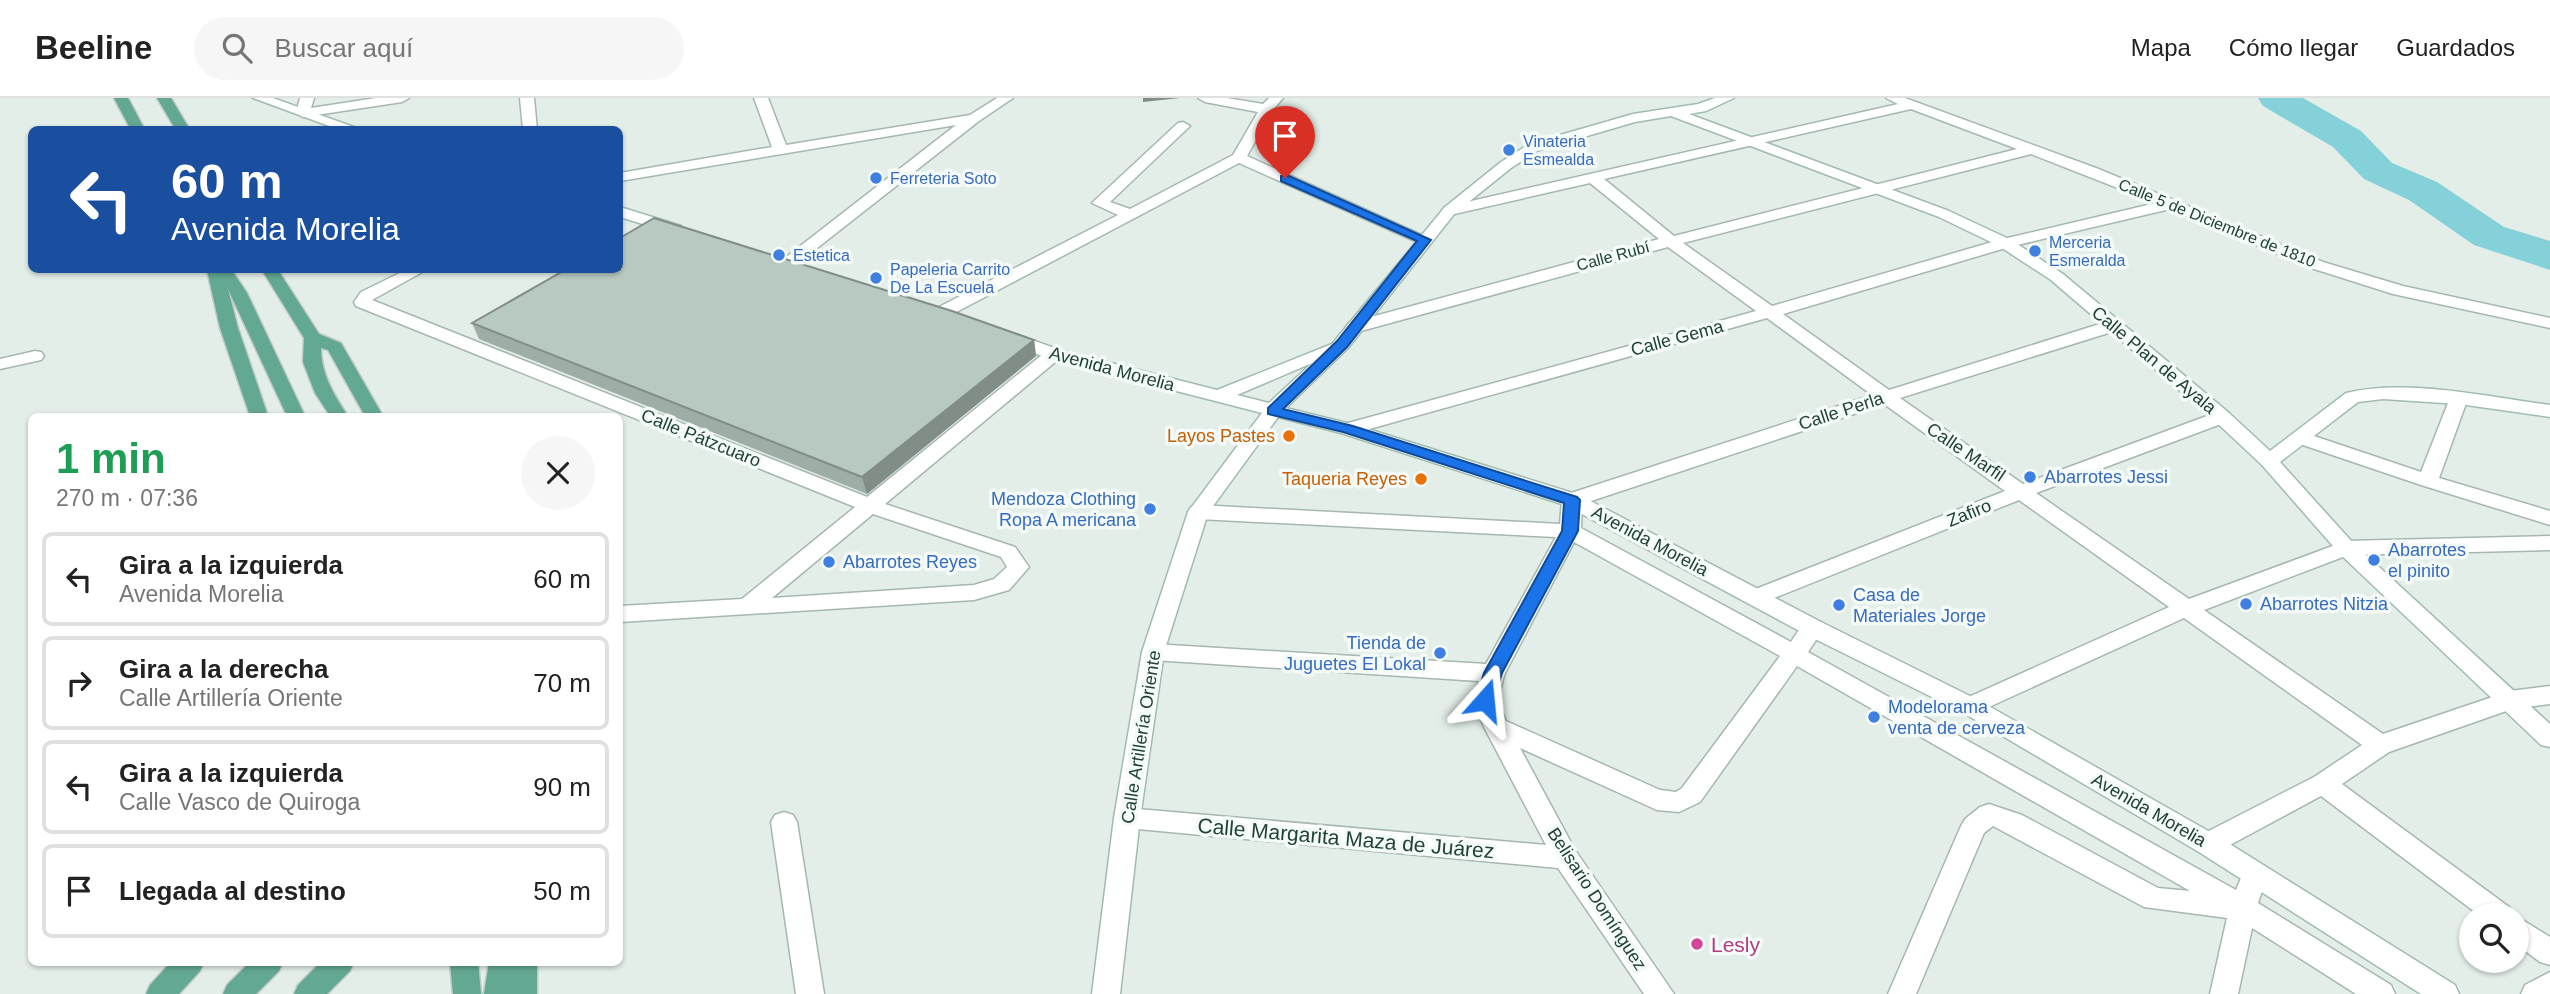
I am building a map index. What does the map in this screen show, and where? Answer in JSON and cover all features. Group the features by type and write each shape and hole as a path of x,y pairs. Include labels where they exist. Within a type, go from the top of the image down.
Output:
{"main road":[{"path":"121,98 136,126"},
{"path":"164,98 181,126"},
{"path":"217,273 229,328 258,413"},
{"path":"223,273 227,275 239,293 295,413"},
{"path":"272,273 313,338 335,348 372,413"},
{"path":"313,338 312,362 324,393 337,413"},
{"path":"160,994 186,966"},
{"path":"237,994 266,966"},
{"path":"308,994 336,966"},
{"path":"464,966 467,994"},
{"path":"498,994 502,966"},
{"path":"523,966 523,994"}],"street":[{"path":"260,98 343,126"},
{"path":"303,113 307,98"},
{"path":"303,113 402,98"},
{"path":"527,98 530,126"},
{"path":"761,98 781,152"},
{"path":"976,98 979,116"},
{"path":"813,272 780,262 1006,98"},
{"path":"966,322 934,311 1239,158 1271,103 1205,98"},
{"name":"Calle Artillería Oriente","path":"1106,994 1127,818 1153,652 1198,512 1273,411 1342,344 1450,210 1506,165 1534,148 1633,118 1701,108 1727,98"},
{"name":"Calle 5 de Diciembre de 1810","path":"1893,98 1915,104 2173,204 2317,265 2365,281 2550,323"},
{"path":"1450,210 1915,104"},
{"name":"Calle Plan de Ayala","path":"1672,112 1944,214 2005,243 2057,277 2222,417 2269,461 2346,548 2550,738"},
{"path":"623,177 781,152 979,116"},
{"path":"1131,214 1100,203 1182,126"},
{"name":"Calle Rubí","path":"1354,327 1671,240 2033,149"},
{"path":"1239,158 1425,240"},
{"name":"Calle Marfil","path":"1591,176 1671,240 1886,397 2380,745"},
{"name":"Calle Gema","path":"1348,429 1771,312 2005,243 2173,204"},
{"path":"623,213 697,236"},
{"name":"Calle Pátzcuaro","path":"412,273 367,296 362,302 868,505 1008,552 1018,567 1007,583 985,592 749,605"},
{"name":"Calle Perla","path":"1572,500 2112,326"},
{"name":"Avenida Morelia","path":"991,331 1054,354 1348,429 1572,500 1813,628 1970,706 2208,844 2445,994"},
{"path":"1217,397 1342,344"},
{"path":"623,614 749,605 1054,354"},
{"path":"0,364 35,356"},
{"path":"2269,461 2353,397 2383,393 2459,398 2550,411"},
{"path":"2428,481 2459,398"},
{"name":"Zafiro","path":"1756,597 2023,491 2222,417"},
{"path":"2301,438 2550,518"},
{"name":"Belisario Domínguez","path":"1572,500 1570,531 1493,673 1485,700 1496,727 1566,858 1660,994"},
{"path":"1198,512 1570,531 1794,654 2243,908 2381,994"},
{"path":"1970,706 2187,608 2346,548 2550,542"},
{"path":"1496,727 1657,800 1679,803 1691,795 1813,628"},
{"path":"1153,652 1493,673"},
{"path":"2208,844 2323,784 2380,745 2510,700 2550,695"},
{"path":"2323,784 2483,903"},
{"path":"1902,994 1974,826 1989,814 2013,822 2154,899 2243,908"},
{"name":"Calle Margarita Maza de Juárez","path":"1127,818 1566,858"},
{"path":"784,822 810,994"},
{"path":"2224,994 2243,908 2255,874"},
{"path":"2529,938 2550,954"},
{"path":"2535,994 2550,985"}],"building":[{"path":"654,218 952,311 1034,340 862,477 472,323 560,273 623,273 623,236"}],"waterway":[{"path":"2276,98 2347,139 2378,171 2423,191 2489,236 2550,257"}],"place":[{"name":"Vinateria Esmealda","path":"1509,150"},
{"name":"Ferreteria Soto","path":"876,178"},
{"name":"Merceria Esmeralda","path":"2035,251"},
{"name":"Estetica","path":"779,255"},
{"name":"Papeleria Carrito De La Escuela","path":"876,278"},
{"name":"Layos Pastes","path":"1289,436"},
{"name":"Abarrotes Jessi","path":"2030,477"},
{"name":"Taqueria Reyes","path":"1421,479"},
{"name":"Mendoza Clothing Ropa A mericana","path":"1150,509"},
{"name":"Abarrotes el pinito","path":"2374,560"},
{"name":"Abarrotes Reyes","path":"829,562"},
{"name":"Abarrotes Nitzia","path":"2246,604"},
{"name":"Casa de Materiales Jorge","path":"1839,605"},
{"name":"Tienda de Juguetes El Lokal","path":"1440,653"},
{"name":"Modelorama venta de cerveza","path":"1874,717"},
{"name":"Lesly","path":"1697,944"}],"route":[{"path":"1285,178 1425,240 1342,344 1273,411 1348,429 1572,500 1570,531 1493,673 1485,700"}]}
